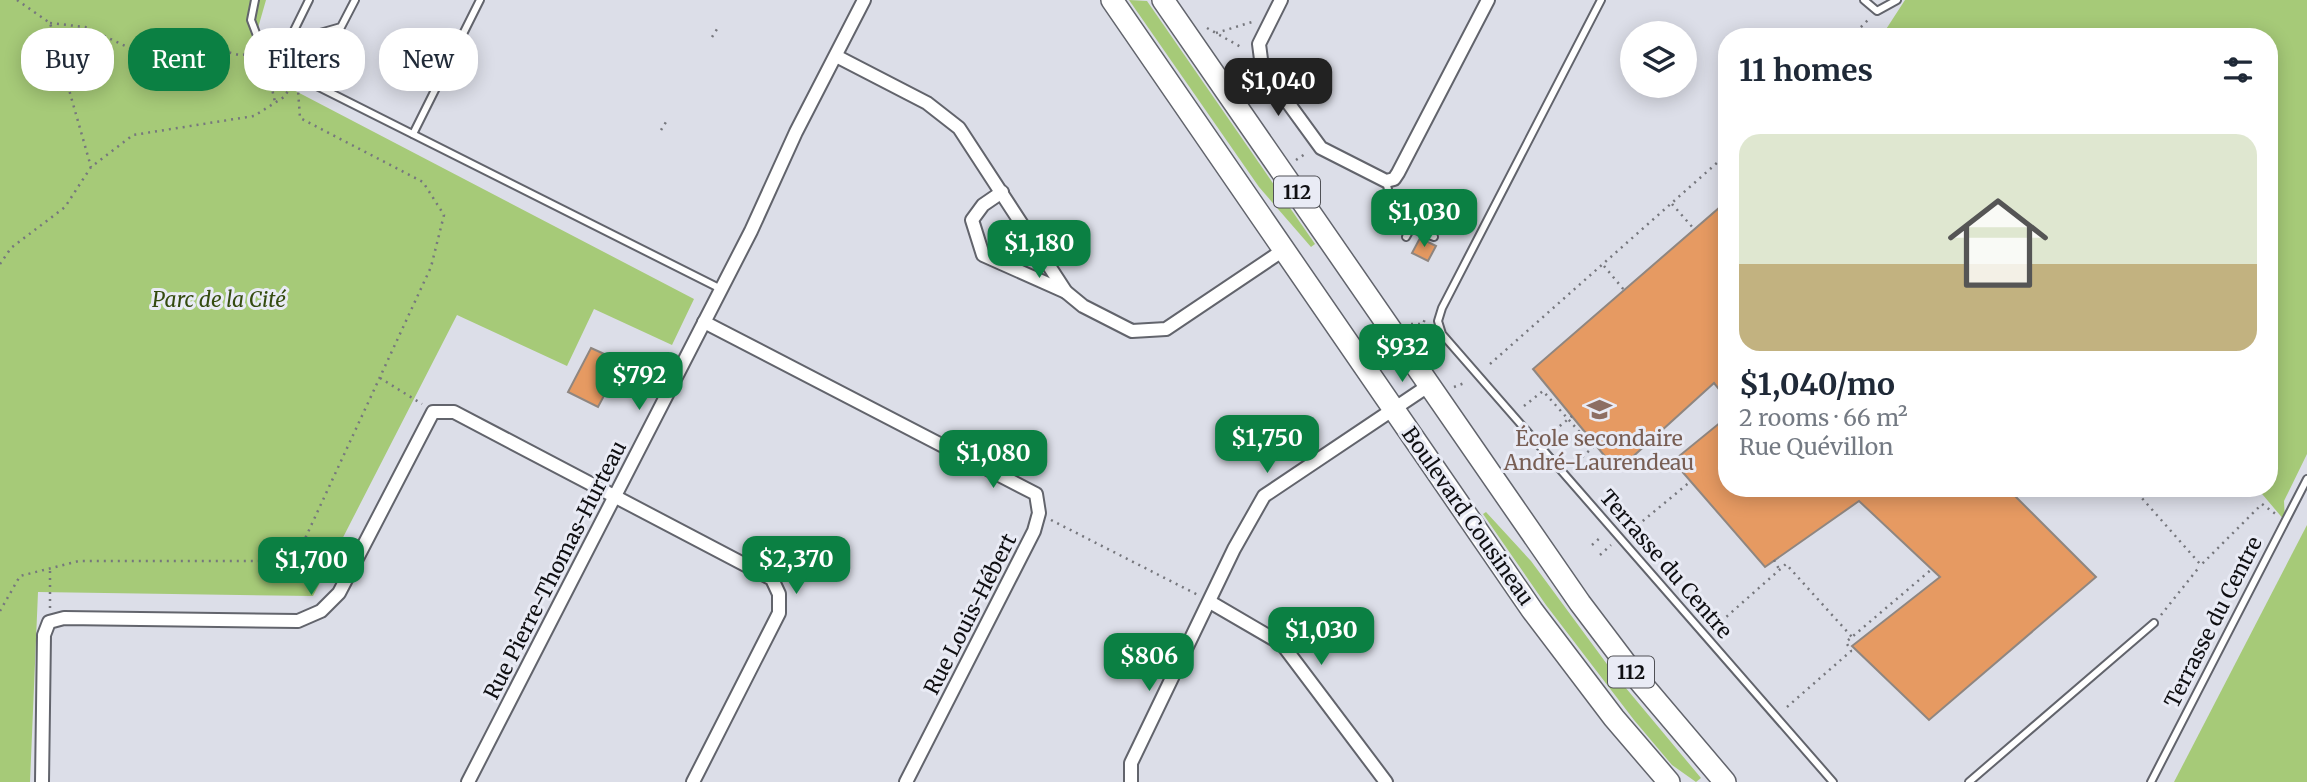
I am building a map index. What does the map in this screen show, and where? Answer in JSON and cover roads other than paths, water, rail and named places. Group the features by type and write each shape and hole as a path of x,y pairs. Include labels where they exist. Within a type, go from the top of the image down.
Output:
{"main road":[{"name":"Boulevard Cousineau","path":"1112,0 1559,646 1614,718 1669,782"},
{"name":"Boulevard Cousineau","path":"1163,0 1428,386 1608,641 1670,720 1725,782"}],"street":[{"name":"Rue Pierre-Thomas-Hurteau","path":"468,782 721,289 864,0"},
{"path":"1281,0 1259,44 1262,67 1317,144 1334,156 1387,180 1396,176 1401,168 1488,0"},
{"path":"836,56 927,103 959,128 1066,292"},
{"path":"1002,192 983,205 972,220 983,255 1066,292 1083,306 1132,331 1166,329 1284,249"},
{"name":"Rue Louis-Hébert","path":"704,322 1036,494 1039,513 1034,531 906,782"},
{"path":"1131,782 1131,763 1234,549 1264,496 1428,386"},
{"path":"42,782 44,635 50,622 64,618 298,621 321,611 339,593 433,412 454,412 772,579 779,594 779,613 693,782"},
{"path":"1210,601 1282,644 1386,782"}],"lane":[{"path":"254,28 251,20 255,0"},
{"path":"295,28 309,0"},
{"path":"338,28 341,27 355,0"},
{"path":"413,134 480,0"},
{"name":"Terrasse du Centre","path":"1601,0 1442,308 1438,326 1442,334 1833,782"},
{"path":"1864,0 1877,11 1897,0"},
{"path":"328,91 721,289"},
{"path":"1387,180 1394,215 1411,228 1434,237"},
{"path":"1406,237 1411,228"},
{"name":"Terrasse du Centre","path":"2151,782 2307,479"},
{"path":"1969,782 2154,623"}],"place":[{"name":"École secondaire André-Laurendeau","path":"1599,409"}],"park label":[{"name":"Parc de la Cité","path":"219,299"}]}
